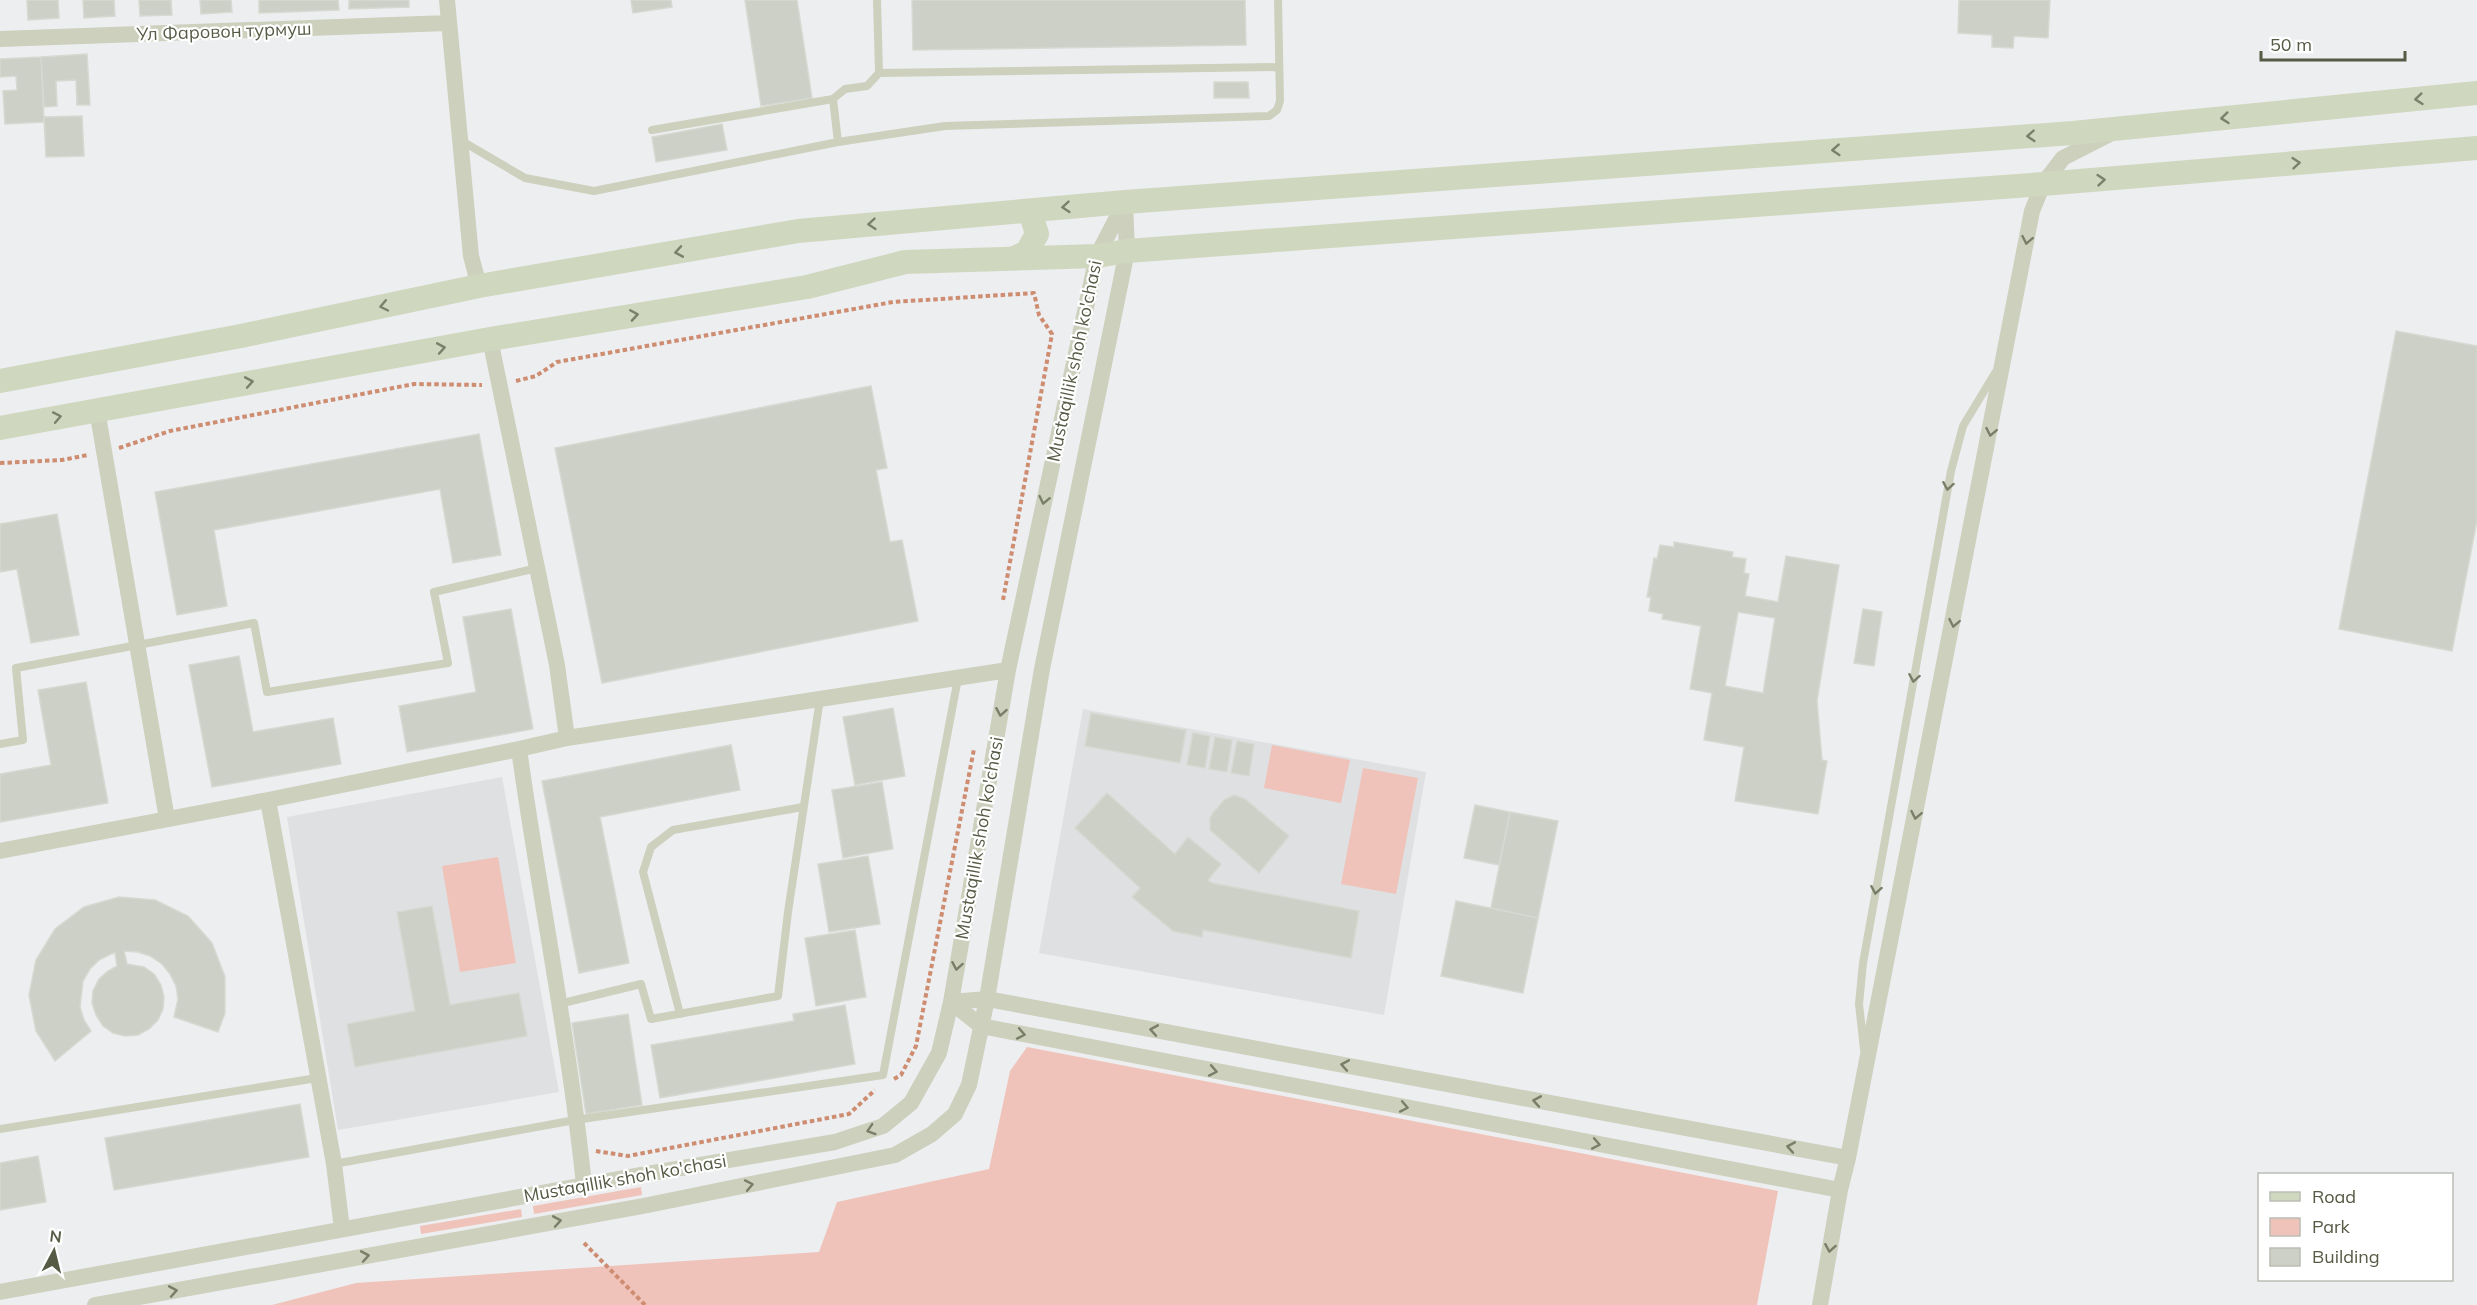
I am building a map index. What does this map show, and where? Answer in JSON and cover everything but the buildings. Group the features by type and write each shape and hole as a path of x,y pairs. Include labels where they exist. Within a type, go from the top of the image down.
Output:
{"street":[{"path":"447,0 471,256 479,286"},
{"name":"Ул Фаровон турмуш","path":"0,39 448,23"},
{"path":"0,381 252,333 479,286 798,231 1125,202 2121,128 2477,93"},
{"path":"1820,1305 1840,1190 1866,1070 2032,211 2043,184 2063,158 2121,128"},
{"path":"0,428 490,339 807,287 905,262 1097,256 1127,251 2043,184 2477,148"},
{"name":"Mustaqillik shoh ko'chasi","path":"95,1305 643,1206 895,1155 932,1134 955,1114 969,1085 987,999 1042,669 1127,251 1125,202"},
{"name":"Mustaqillik shoh ko'chasi","path":"0,1292 584,1185 835,1142 883,1126 911,1103 939,1053 951,1002 1008,670 1097,256 1125,202"},
{"path":"1012,259 1027,252 1037,234 1030,211"},
{"path":"490,339 501,384 560,686 567,738"},
{"path":"97,410 167,819"},
{"path":"0,850 268,800 567,738 1008,670"},
{"path":"519,749 537,873 549,933 584,1185"},
{"path":"268,800 334,1164 342,1229"},
{"path":"951,1002 987,999 1848,1158"},
{"path":"951,1002 981,1026 1840,1190"}],"lane":[{"path":"652,130 833,99 845,89 867,86 879,73 877,0"},
{"path":"459,140 525,178 594,191 838,142 945,126 1269,116 1277,110 1280,101 1278,0"},
{"path":"879,73 1279,67"},
{"path":"833,99 838,142"},
{"path":"1866,1070 1859,1004 1863,963 1951,471 1963,426 2005,357"},
{"path":"0,744 23,740 16,668 254,623 267,692 448,663 434,592 537,568"},
{"path":"334,1164 575,1120 883,1075 958,678"},
{"path":"558,1004 641,984 651,1019 778,996 820,699"},
{"path":"680,1014 643,872 651,847 673,830 803,807"},
{"path":"0,1129 317,1078"}],"path":[{"path":"0,463 63,460 124,447 170,431 414,384 501,384 536,376 557,362 892,302 1034,292 1039,315 1052,334 1002,603"},
{"path":"886,1083 901,1076 916,1046 976,743"},
{"path":"580,1149 628,1156 849,1114 879,1087"},
{"path":"584,1243 645,1305"}],"shaded area":[{"path":"1083,709 1426,772 1384,1015 1039,953"},
{"path":"502,777 559,1092 338,1130 287,817"}],"green space":[{"path":"1272,745 1350,760 1341,803 1264,788"},
{"path":"1363,768 1418,778 1396,894 1341,884"},
{"path":"498,857 516,963 460,972 442,866"},
{"path":"1027,1047 1778,1191 1757,1305 272,1305 356,1283 819,1252 837,1202 989,1169 1010,1071"},
{"path":"641,1187 642,1195 534,1214 533,1206"},
{"path":"521,1209 522,1217 421,1234 420,1226"}]}
